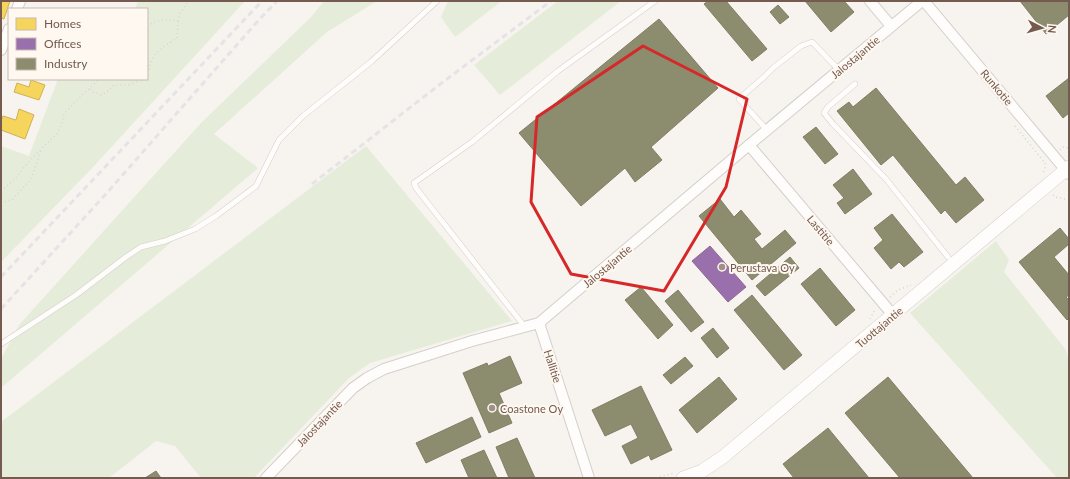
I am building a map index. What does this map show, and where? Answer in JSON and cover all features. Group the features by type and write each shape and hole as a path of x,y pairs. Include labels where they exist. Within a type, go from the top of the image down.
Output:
{"street":[{"path":"870,1 891,26"},
{"name":"Jalostajantie","path":"266,478 353,388 367,378 384,369 472,341 539,323 749,145 923,1"},
{"name":"Runkotie","path":"923,1 1068,170"},
{"path":"1,50 8,32"},
{"name":"Lastitie","path":"749,145 893,315"},
{"name":"Tuottajantie","path":"682,478 702,471 723,457 1046,186 1068,170"},
{"name":"Hallitie","path":"539,323 589,478"}],"lane":[{"path":"1,344 76,295 141,247 165,241 195,229 216,216 256,186 279,140 303,116 372,61 437,1"},
{"path":"525,327 416,188 414,183 472,142 558,71 655,1"},
{"path":"767,130 739,99 773,68 801,46 812,42 840,70"},
{"path":"855,84 828,106 824,113 886,179 948,257"}],"path":[{"path":"148,72 150,70 151,61 160,50 177,38 180,13 188,1"},
{"path":"148,26 164,19 178,21"},
{"path":"1,191 16,178 26,165 57,134 62,124 64,114 97,80"},
{"path":"90,89 101,96 114,85 129,85 140,80"},
{"path":"1012,122 1045,162 1046,170 1040,178 1055,197 1069,200"},
{"path":"1,203 13,199 31,179 42,148"}],"highlighted area":[{"path":"643,46 747,99 726,187 664,291 571,274 531,202 537,117"}],"green space":[{"path":"138,1 245,1 94,166 1,262 1,146 29,156 58,80 148,80 148,8 135,8"},
{"path":"324,1 377,1 327,32 214,134 258,168 1,388 1,359 19,325 201,123 311,17"},
{"path":"448,1 502,1 455,37 441,17"},
{"path":"558,1 621,1 500,95 474,65"},
{"path":"366,146 512,321 370,363 349,378 254,478 201,478 175,446 156,441 109,478 1,478 1,422"},
{"path":"996,241 1009,260 1004,272 1066,350 1069,361 1069,478 1057,478 910,313"}],"building: Homes":[{"path":"1,1 10,1 4,19 1,18"},
{"path":"31,80 45,85 39,100 14,92 17,83 29,87"},
{"path":"19,109 34,115 25,139 1,130 1,121 3,116 16,120"}],"building: Offices":[{"path":"710,246 746,287 728,302 692,261"}],"building: Industry":[{"path":"708,1 726,1 767,49 752,61 704,4"},
{"path":"805,1 844,1 854,12 831,32"},
{"path":"1020,1 1069,1 1069,15 1046,34"},
{"path":"778,5 789,17 780,24 770,12"},
{"path":"659,19 718,88 651,147 662,160 635,182 625,168 581,206 519,133"},
{"path":"1069,78 1069,113 1063,118 1046,96"},
{"path":"876,88 956,185 965,177 984,200 956,223 945,210 941,214 893,155 881,165 837,111 849,102 853,107"},
{"path":"816,127 838,154 825,164 803,137"},
{"path":"853,169 872,194 845,214 837,203 844,198 833,185"},
{"path":"720,199 734,217 741,210 761,234 754,239 762,249 785,230 796,243 752,280 699,216"},
{"path":"892,214 923,252 904,267 899,262 891,269 874,248 883,240 874,228"},
{"path":"1060,228 1069,239 1069,244 1054,257 1069,275 1069,295 1066,297 1069,300 1069,318 1067,320 1019,262"},
{"path":"790,257 799,268 765,296 756,286"},
{"path":"820,268 855,310 836,326 801,284"},
{"path":"641,287 673,325 658,339 625,300"},
{"path":"678,290 704,322 691,332 665,301"},
{"path":"752,295 802,355 784,370 734,310"},
{"path":"713,328 729,348 717,358 701,338"},
{"name":"Coastone Oy","path":"510,356 522,383 499,393 512,423 489,433 463,373 487,363 488,366"},
{"path":"685,357 693,366 671,384 663,375"},
{"path":"719,377 737,399 697,433 679,410"},
{"path":"888,377 973,478 900,478 845,413"},
{"path":"641,386 672,450 651,460 649,455 631,464 622,446 638,438 631,424 605,436 592,410"},
{"path":"472,417 481,437 426,463 416,443"},
{"path":"828,428 869,478 794,478 783,464"},
{"path":"517,438 535,478 509,478 496,447"},
{"path":"484,450 497,478 469,478 461,460"},
{"path":"156,471 161,478 145,478"}],"railway":[{"path":"1,277 262,1"},
{"path":"1,309 105,195 277,1"},
{"path":"312,184 439,85 551,1"}],"place":[{"name":"Perustava Oy","path":"722,267"},
{"name":"Coastone Oy","path":"492,408"}]}
